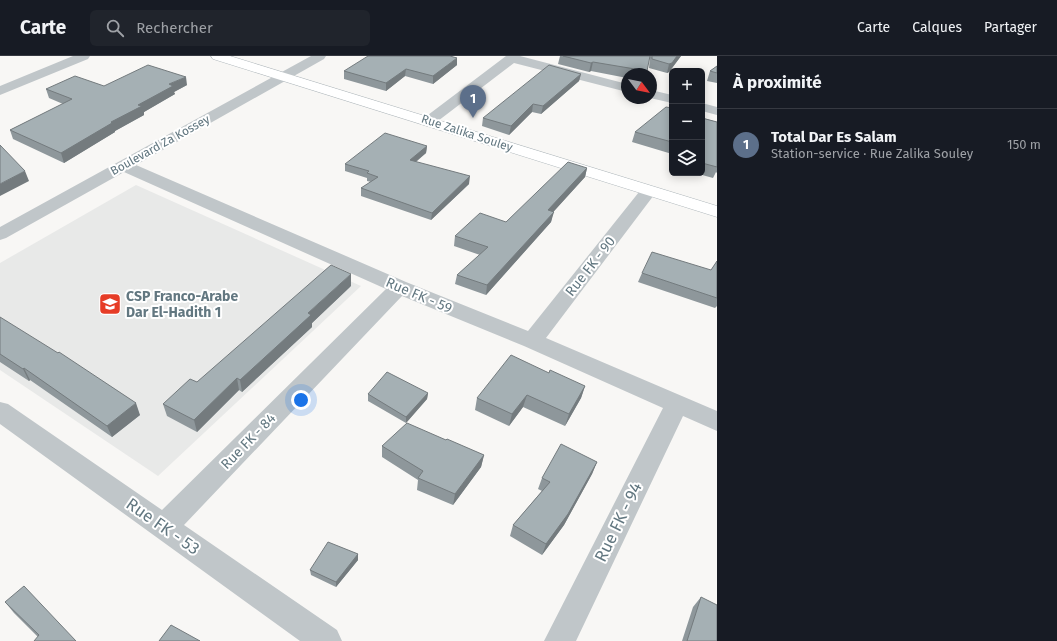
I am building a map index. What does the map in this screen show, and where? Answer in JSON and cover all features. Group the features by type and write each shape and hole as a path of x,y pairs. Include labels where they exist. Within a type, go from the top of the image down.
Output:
{"street":[{"path":"0,91 84,56"},
{"name":"Rue Zalika Souley","path":"217,56 717,212"},
{"name":"Boulevard Za Kossey","path":"0,234 320,56"},
{"path":"429,121 513,57 621,86"},
{"path":"657,95 669,98"},
{"path":"705,108 717,111"},
{"name":"Rue FK - 59","path":"123,165 399,287 532,341 717,421"},
{"name":"Rue FK - 90","path":"532,341 649,191"},
{"name":"Rue FK - 84","path":"164,527 399,287"},
{"name":"Rue FK - 94","path":"560,641 677,404"},
{"name":"Rue FK - 53","path":"0,410 321,640"}],"shaded area":[{"path":"136,185 361,286 158,476 0,370 0,263"}],"building":[{"path":"368,56 450,56 457,58 433,76 406,69 386,83 344,71"},
{"path":"563,56 650,56 648,68 629,68 593,62 591,63"},
{"path":"652,56 677,56 672,63 669,64 652,59"},
{"path":"148,65 186,77 169,84 173,86 138,105 142,106 111,122 112,123 61,153 10,130 72,99 46,89 75,76 104,86"},
{"path":"549,65 581,74 543,106 533,104 511,126 483,118"},
{"path":"717,66 717,73 710,71"},
{"path":"666,107 669,108 669,141 635,132"},
{"path":"705,119 717,122 717,167 705,164"},
{"path":"385,133 427,146 410,160 470,176 432,213 361,188 378,177 367,173 369,171 345,164"},
{"path":"0,145 25,171 0,184"},
{"path":"568,162 587,168 548,210 554,212 487,285 457,275 488,247 455,236 480,213 506,222"},
{"path":"652,252 711,270 717,261 717,298 642,273"},
{"path":"331,265 351,274 308,313 311,315 240,380 237,378 194,420 163,404 190,379 197,382"},
{"path":"0,317 58,353 59,352 136,403 107,426 24,368 23,369 0,354"},
{"path":"511,355 549,373 550,370 585,386 569,414 527,395 512,414 477,398"},
{"path":"387,372 428,393 406,417 368,394"},
{"path":"407,423 484,455 455,494 418,478 423,471 382,446"},
{"path":"561,444 597,462 568,514 546,544 513,525 550,482 542,478"},
{"path":"328,542 358,554 336,582 310,570"},
{"path":"24,586 76,641 34,641 39,635 5,602"},
{"path":"701,597 717,605 717,641 687,641"},
{"path":"171,625 200,641 159,641"}],"place":[{"name":"Total Dar Es Salam","path":"473,118"},
{"name":"CSP Franco-Arabe Dar El-Hadith 1","path":"110,304"}]}
